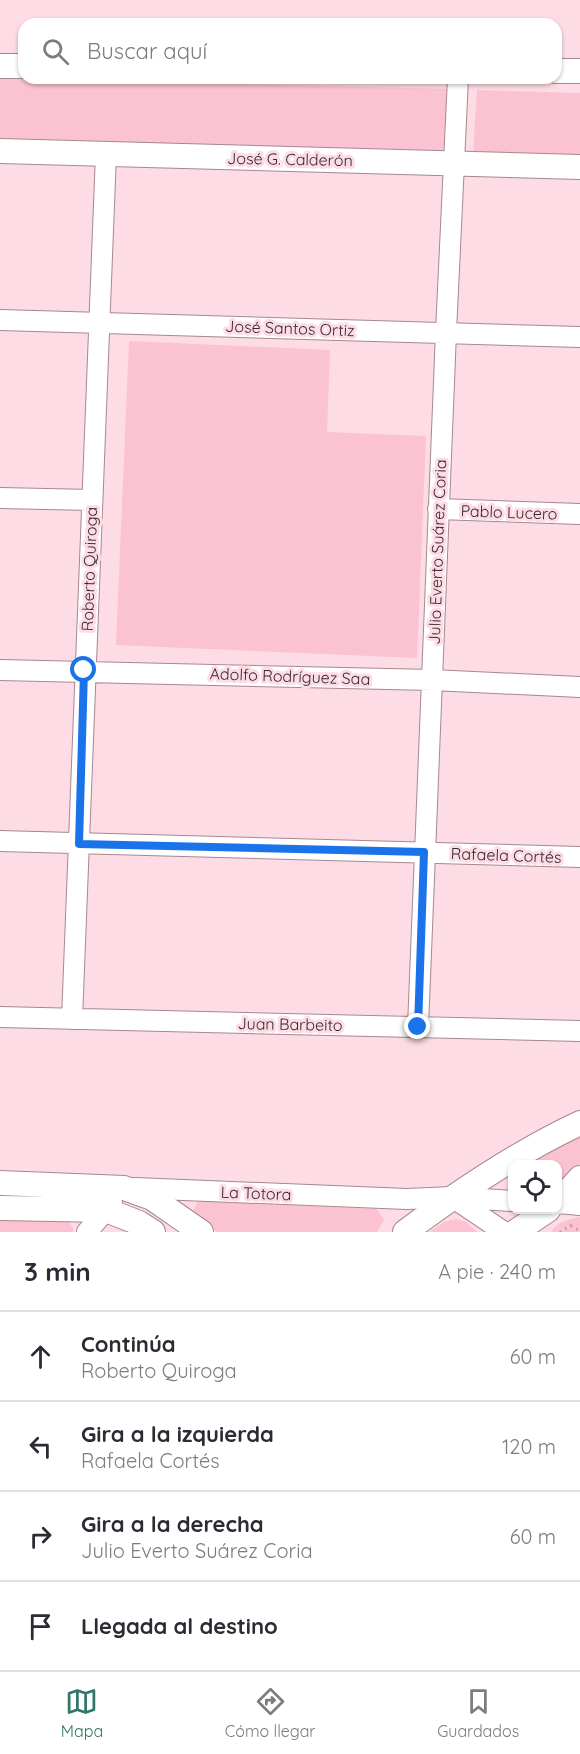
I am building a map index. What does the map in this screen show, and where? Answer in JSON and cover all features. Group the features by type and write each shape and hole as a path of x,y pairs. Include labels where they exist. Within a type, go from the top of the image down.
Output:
{"street":[{"path":"0,66 18,66"},
{"path":"562,71 580,71"},
{"name":"Julio Everto Suárez Coria","path":"418,1027 458,84"},
{"name":"José G. Calderón","path":"0,151 580,167"},
{"name":"Roberto Quiroga","path":"72,1019 106,154"},
{"name":"José Santos Ortiz","path":"0,320 580,337"},
{"path":"0,498 92,500"},
{"name":"Pablo Lucero","path":"438,509 580,514"},
{"name":"Adolfo Rodríguez Saa","path":"0,670 84,670 432,680 580,687"},
{"name":"Rafaela Cortés","path":"0,842 580,857"},
{"name":"Juan Barbeito","path":"0,1017 580,1031"},
{"path":"405,1232 452,1197 543,1140 580,1123"},
{"path":"562,1198 580,1178"},
{"name":"La Totora","path":"0,1183 407,1199 452,1197 508,1201"},
{"path":"87,1232 124,1188 152,1198 201,1232"},
{"path":"452,1197 504,1232"},
{"path":"562,1203 580,1205"},
{"path":"0,1208 106,1210 146,1227"},
{"path":"515,1232 541,1214"}],"path":[{"path":"560,1232 580,1222"},
{"path":"570,1225 580,1231"}],"shaded area":[{"path":"0,78 18,78 18,84 245,84 450,89 447,153 0,141"},
{"path":"477,90 580,93 580,155 473,153"},
{"path":"129,341 330,350 327,432 426,436 417,658 116,645"},
{"path":"580,1136 580,1164 563,1183 562,1160 536,1160"},
{"path":"198,1201 377,1209 384,1220 377,1232 217,1232 192,1213"},
{"path":"0,1216 67,1219 73,1232 0,1232"},
{"path":"580,1217 580,1232 551,1232 560,1223"},
{"path":"456,1219 466,1222 477,1232 430,1232 444,1222"}],"route":[{"path":"84,670 79,844 424,852 418,1027"}]}
